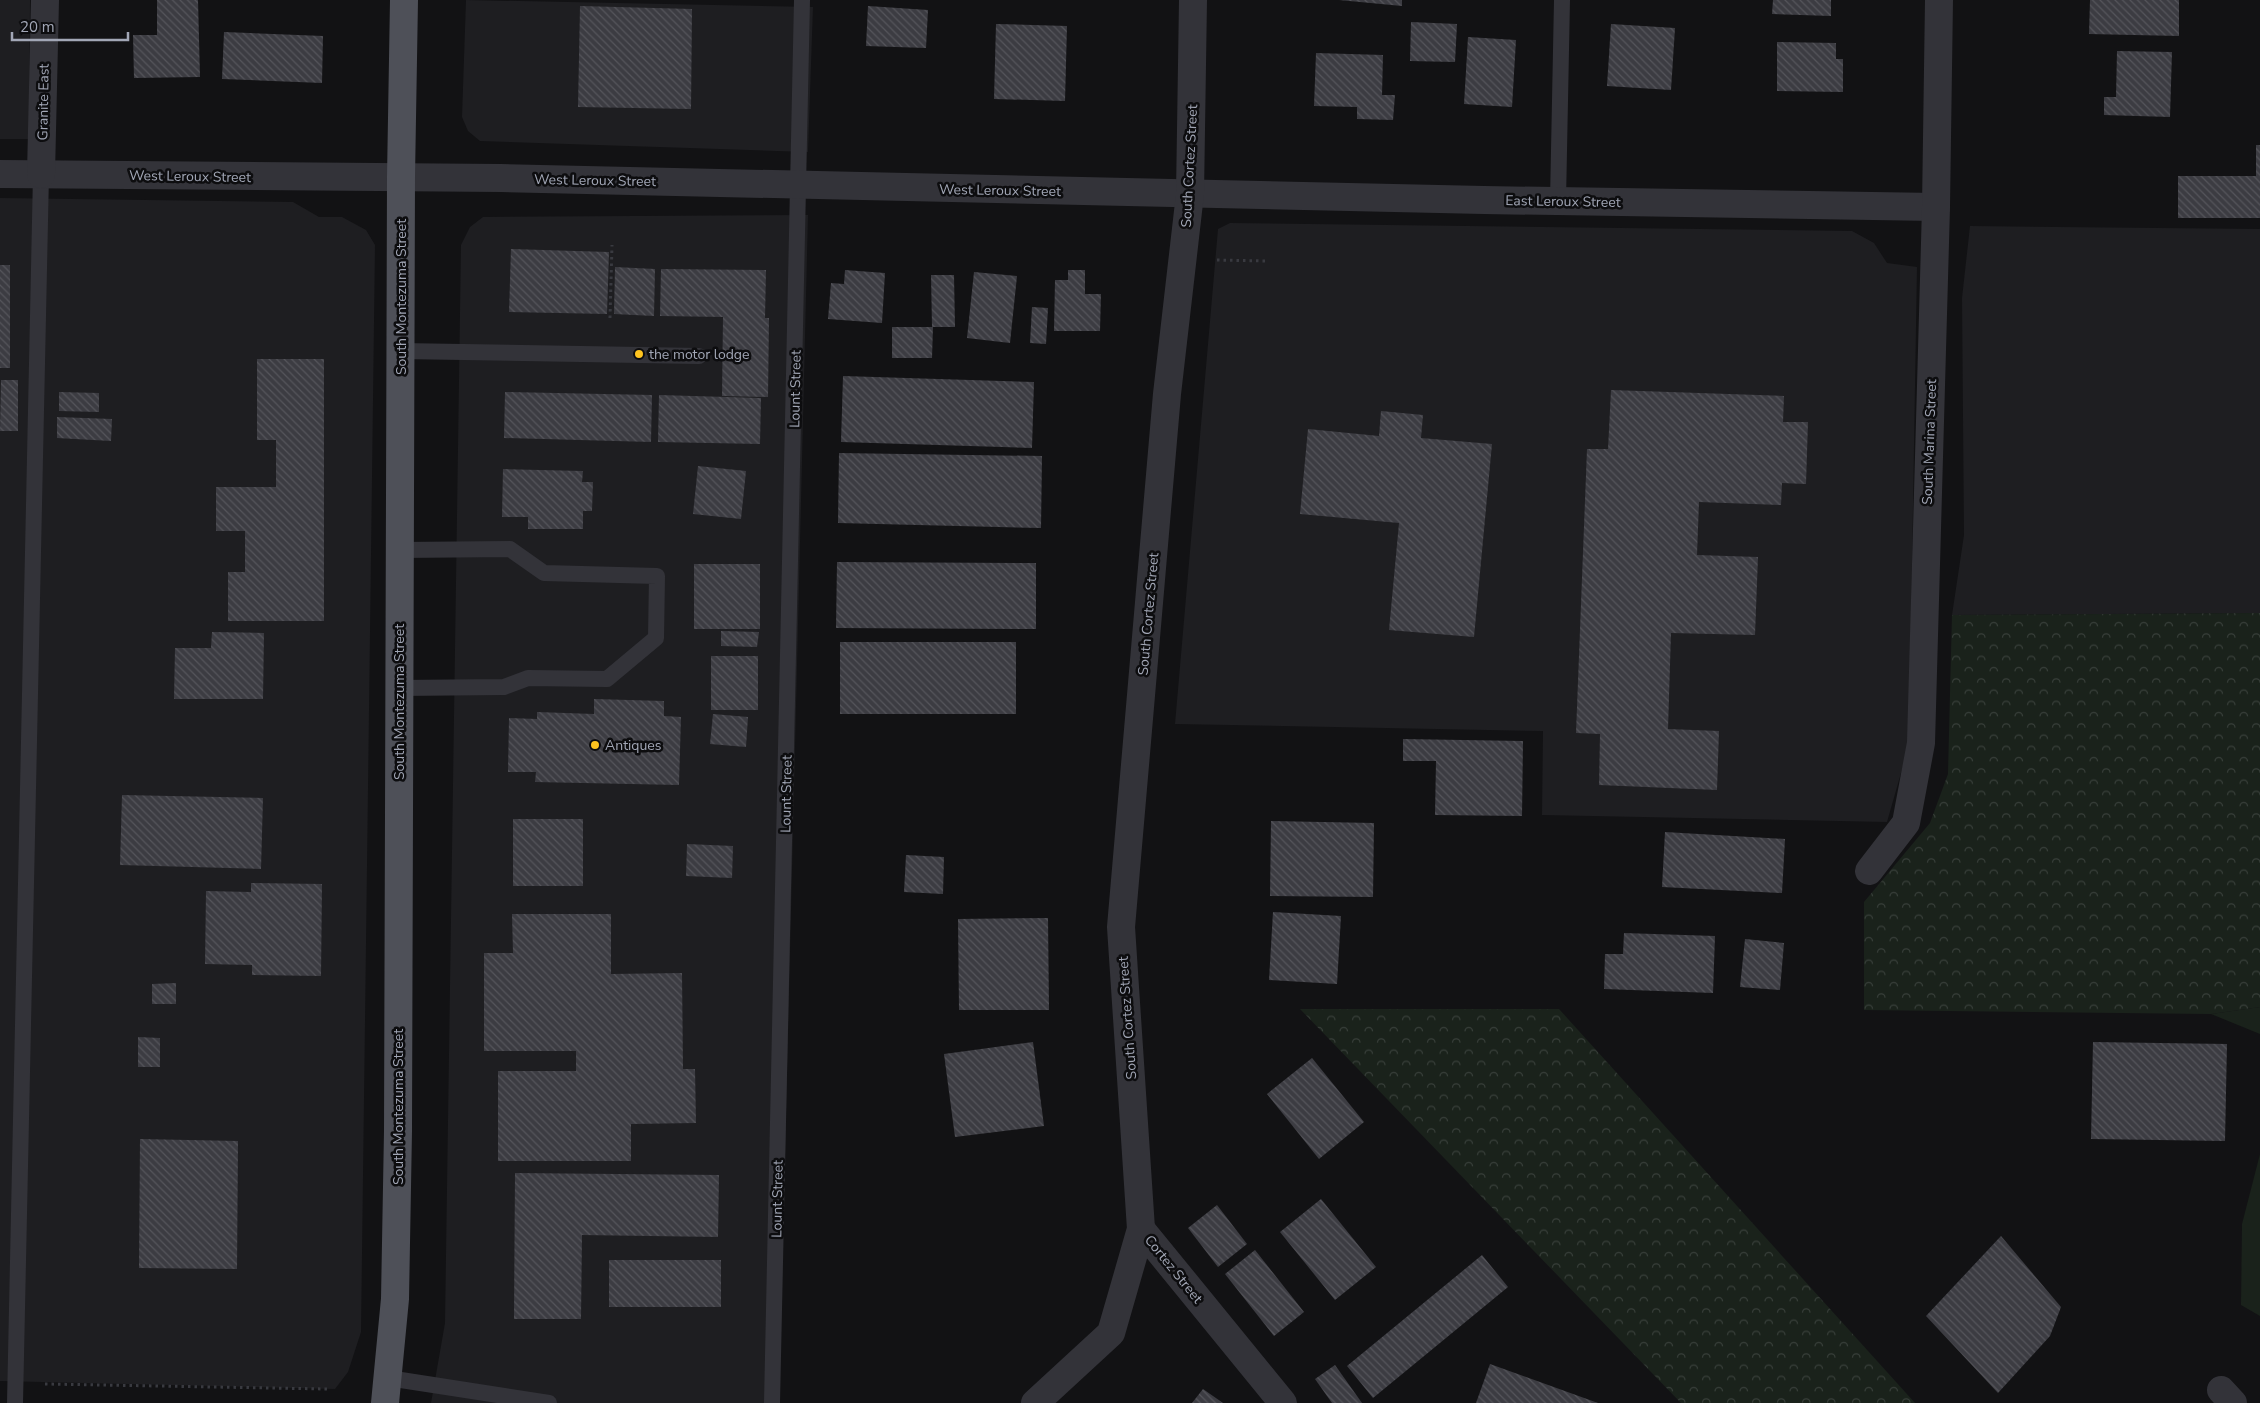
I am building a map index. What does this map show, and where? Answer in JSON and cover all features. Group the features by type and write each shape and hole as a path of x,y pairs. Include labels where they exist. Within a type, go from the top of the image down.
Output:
{"main road":[{"name":"South Montezuma Street","path":"386,1390 395,1299 398,1132 400,351 404,0"}],"street":[{"name":"Granite East","path":"41,174 44,0"},
{"name":"South Cortez Street","path":"1141,1229 1121,927 1167,394 1190,194 1193,0"},
{"name":"South Marina Street","path":"1869,871 1906,823 1921,743 1936,206 1939,0"},
{"name":"West Leroux Street","path":"0,174 401,178 1190,194"},
{"name":"East Leroux Street","path":"1190,194 1936,206"},
{"name":"Cortez Street","path":"1035,1403 1111,1333 1141,1229"},
{"name":"Cortez Street","path":"1141,1229 1284,1403"}],"lane":[{"name":"Lount Street","path":"772,1403 802,0"},
{"path":"1558,201 1562,0"},
{"path":"15,1403 41,174"},
{"path":"400,351 699,356"},
{"path":"399,688 504,687 528,678 607,679 656,638 657,576 544,573 510,549 400,550"},
{"path":"386,1390 549,1403"}],"path":[{"path":"610,318 612,245"},
{"path":"1216,260 1267,261"},
{"path":"16,1383 327,1389"}],"shaded area":[{"path":"0,0 30,0 29,139 0,139"},
{"path":"466,0 813,7 808,152 480,141 468,131 462,117"},
{"path":"0,198 293,202 319,217 342,217 366,230 375,245 361,1332 348,1372 335,1389 0,1381"},
{"path":"808,215 779,1403 431,1403 445,1323 461,245 470,227 483,217"},
{"path":"1230,223 1852,231 1874,243 1887,263 1917,267 1909,745 1887,822 1542,815 1543,731 1175,724 1218,229"},
{"path":"1970,226 2260,229 2260,613 1952,615 1964,535 1962,298"}],"green space":[{"path":"2260,613 2260,1007 2211,1014 1864,1010 1864,902 1930,823 1948,774 1952,615"},
{"path":"2260,1007 2260,1034 2211,1014"},
{"path":"1300,1009 1559,1009 1915,1403 1681,1403"},
{"path":"2260,1154 2260,1316 2241,1305 2242,1224"}],"building":[{"path":"157,0 198,0 200,77 134,78 133,35 157,35"},
{"path":"1339,0 1402,0 1402,6"},
{"path":"1773,0 1831,0 1831,16 1772,14"},
{"path":"2090,0 2179,0 2179,36 2089,34"},
{"path":"580,6 692,9 691,109 578,107"},
{"path":"868,6 928,10 926,48 866,46"},
{"path":"1411,22 1457,24 1455,62 1410,61"},
{"path":"996,24 1067,26 1065,101 994,99"},
{"path":"1611,24 1675,28 1671,90 1607,86"},
{"path":"224,32 323,36 322,83 222,79"},
{"path":"1468,37 1516,40 1512,107 1464,104"},
{"path":"1777,42 1836,43 1836,59 1843,59 1843,92 1777,91"},
{"path":"2117,51 2172,52 2170,117 2104,115 2104,97 2116,97"},
{"path":"1316,53 1383,55 1382,95 1395,95 1393,120 1357,119 1357,107 1314,106"},
{"path":"2256,145 2260,145 2260,218 2178,218 2178,176 2256,176"},
{"path":"511,249 609,252 607,314 509,312"},
{"path":"0,265 10,265 10,368 0,368"},
{"path":"615,267 655,269 654,316 614,314"},
{"path":"661,269 766,270 765,318 769,318 768,397 722,396 723,317 660,316"},
{"path":"845,270 885,273 882,323 828,319 831,283 844,284"},
{"path":"1068,270 1085,270 1085,294 1101,294 1100,331 1054,331 1055,280 1068,280"},
{"path":"974,272 1017,276 1010,343 967,338"},
{"path":"931,275 954,275 955,327 933,327 932,358 892,358 892,327 932,327"},
{"path":"1032,307 1048,308 1046,344 1030,343"},
{"path":"257,359 324,359 324,621 228,621 228,572 245,572 245,531 216,531 216,487 276,487 276,440 257,440"},
{"path":"843,376 1034,382 1032,448 841,442"},
{"path":"1,380 18,380 18,431 0,431"},
{"path":"1611,390 1784,396 1783,422 1808,422 1806,484 1782,483 1781,505 1699,502 1697,555 1758,557 1755,635 1671,633 1668,729 1719,731 1717,790 1599,785 1600,734 1576,733 1587,449 1608,449"},
{"path":"59,392 99,393 99,412 59,411"},
{"path":"505,392 652,395 651,442 504,438"},
{"path":"659,395 761,398 760,444 658,442"},
{"path":"1381,411 1423,415 1421,438 1492,444 1474,637 1389,630 1399,523 1300,514 1308,429 1379,436"},
{"path":"57,417 112,419 111,441 57,438"},
{"path":"839,453 1042,456 1041,528 838,523"},
{"path":"698,466 746,471 741,519 693,514"},
{"path":"503,469 583,471 582,482 593,482 592,511 583,511 583,529 528,529 528,517 502,517"},
{"path":"837,562 1036,563 1036,629 836,628"},
{"path":"694,564 760,564 760,629 694,629"},
{"path":"721,631 759,632 757,647 721,646"},
{"path":"212,632 264,633 263,699 174,699 175,648 211,648"},
{"path":"840,642 1016,642 1016,714 840,714"},
{"path":"711,656 758,656 758,710 711,710"},
{"name":"Antiques","path":"594,699 664,701 664,716 681,717 679,785 535,782 536,772 508,772 509,718 537,719 537,712 594,714"},
{"path":"713,714 748,717 746,747 710,744"},
{"path":"1403,739 1523,741 1522,816 1435,815 1436,761 1403,761"},
{"path":"122,795 263,798 261,869 120,865"},
{"path":"513,819 583,819 583,886 513,886"},
{"path":"1271,821 1374,823 1373,897 1270,896"},
{"path":"1665,832 1785,839 1782,893 1662,887"},
{"path":"687,844 733,846 732,878 686,876"},
{"path":"906,855 944,857 943,894 904,892"},
{"path":"251,883 322,884 321,976 252,975 252,965 205,964 206,891 251,892"},
{"path":"1273,912 1341,916 1337,984 1269,980"},
{"path":"512,914 611,914 611,974 682,973 683,1069 695,1069 696,1123 631,1124 631,1161 498,1161 498,1071 576,1071 576,1051 484,1051 484,953 513,953"},
{"path":"1048,918 1049,1010 959,1010 958,919"},
{"path":"1624,933 1715,936 1713,993 1604,989 1605,954 1623,954"},
{"path":"1745,939 1784,943 1780,990 1740,987"},
{"path":"176,983 176,1004 152,1004 152,984"},
{"path":"138,1037 160,1038 160,1067 138,1067"},
{"path":"1033,1042 1044,1126 955,1137 944,1054"},
{"path":"2093,1042 2227,1044 2225,1141 2091,1139"},
{"path":"1312,1058 1364,1122 1319,1159 1267,1094"},
{"path":"140,1139 238,1141 237,1269 139,1268"},
{"path":"515,1173 719,1175 718,1237 582,1235 581,1319 514,1319"},
{"path":"1321,1199 1376,1267 1335,1300 1280,1232"},
{"path":"1217,1205 1247,1244 1218,1267 1188,1228"},
{"path":"2001,1236 2061,1307 2050,1336 1998,1393 1926,1316"},
{"path":"1255,1250 1304,1312 1274,1336 1225,1274"},
{"path":"1482,1255 1508,1287 1373,1398 1347,1366"},
{"path":"609,1260 721,1260 721,1307 609,1307"},
{"path":"1490,1364 1598,1403 1476,1403"},
{"path":"1335,1365 1362,1403 1332,1403 1315,1379"},
{"path":"1203,1389 1223,1403 1192,1403"}],"place":[{"name":"the motor lodge","path":"639,354"},
{"name":"Antiques","path":"595,745"}]}
